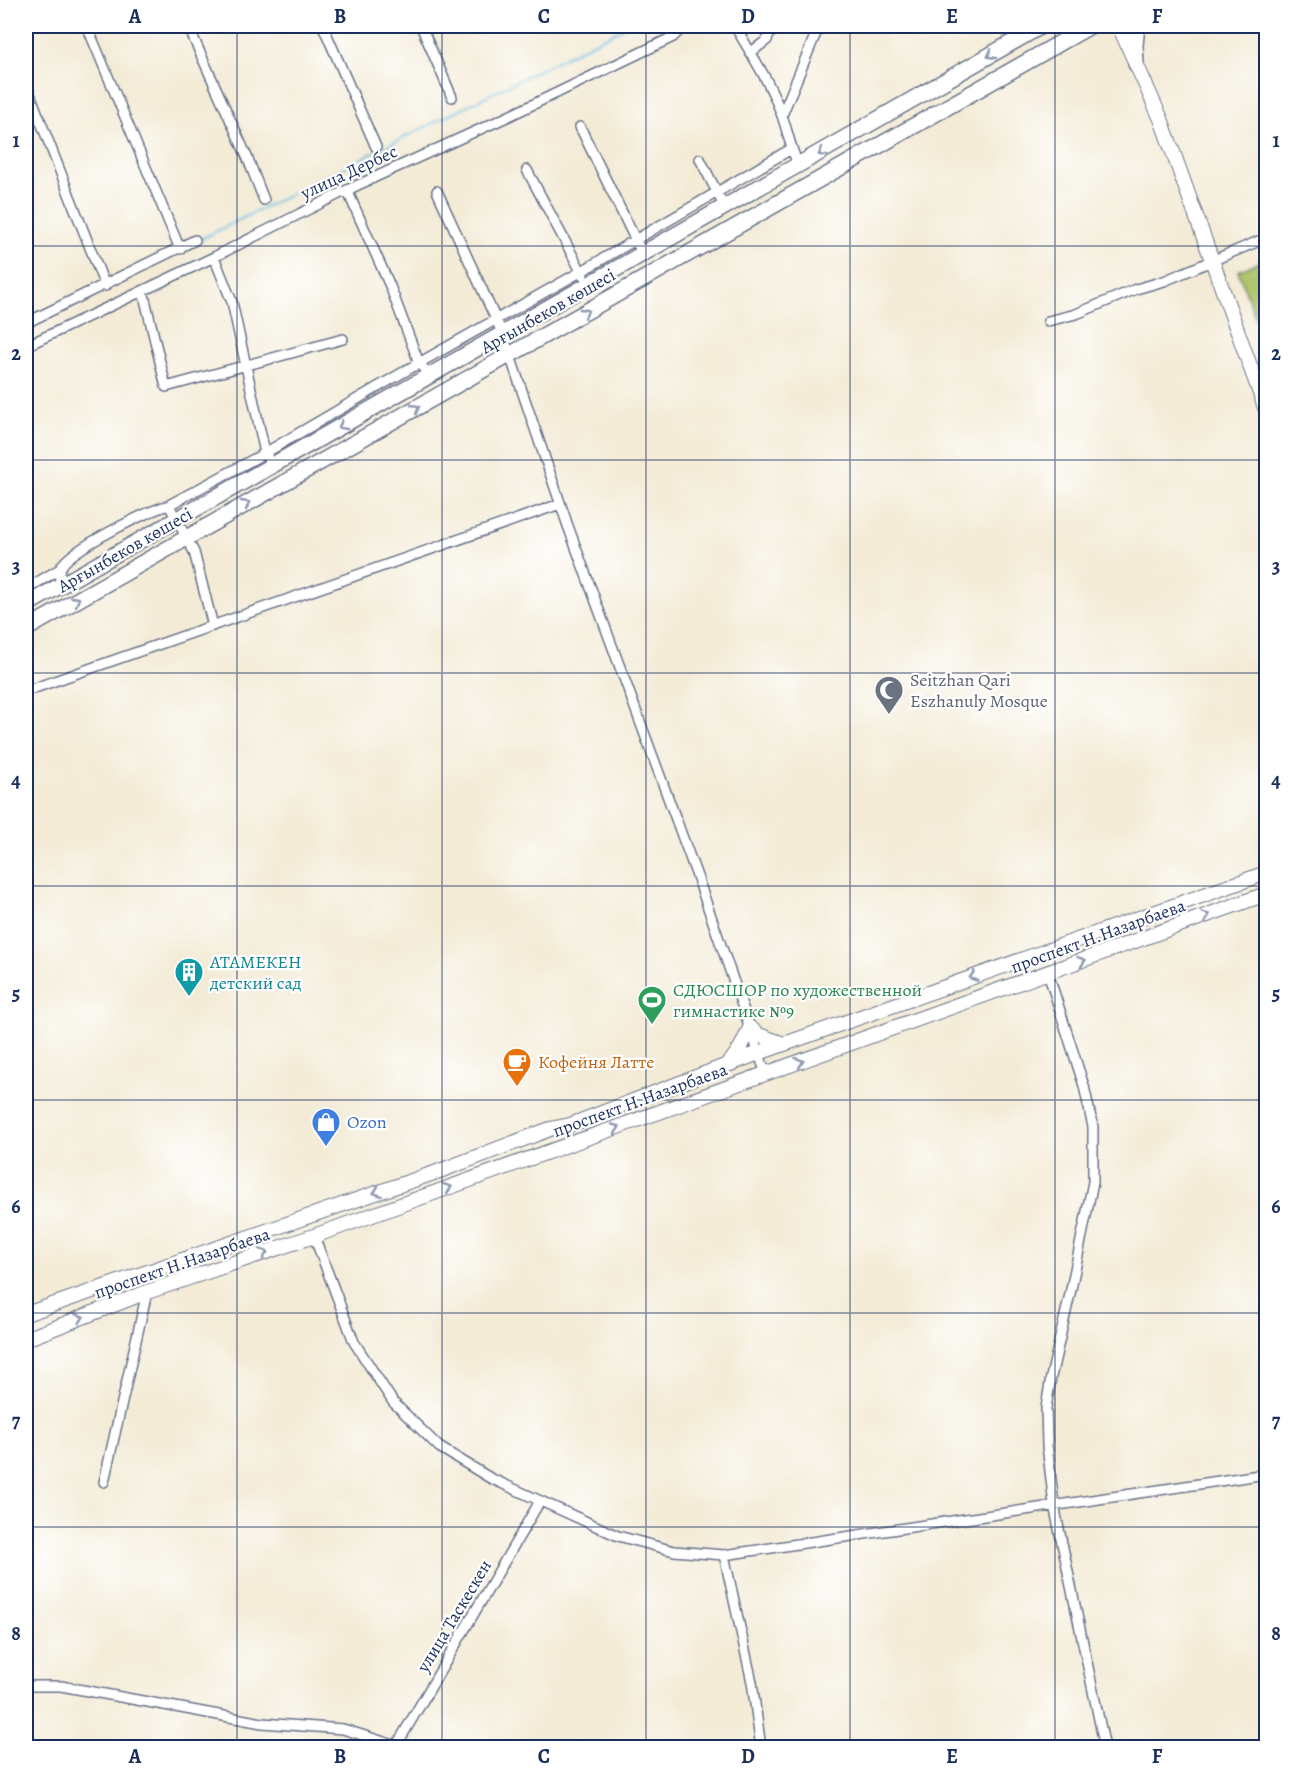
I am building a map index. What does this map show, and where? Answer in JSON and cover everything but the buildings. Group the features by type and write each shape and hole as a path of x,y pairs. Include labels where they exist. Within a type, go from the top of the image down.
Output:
{"main road":[{"name":"Арғынбеков көшесі","path":"26,605 178,518 269,459 430,376 502,335 585,278 638,246 725,208 1041,26"},
{"name":"Арғынбеков көшесі","path":"26,629 1090,26"},
{"path":"1119,26 1161,119 1266,410"},
{"path":"1136,64 1137,26"},
{"name":"проспект Н.Назарбаева","path":"26,1314 431,1174 550,1129 570,1125 759,1053 1266,873"},
{"name":"проспект Н.Назарбаева","path":"26,1339 147,1292 314,1236 1266,894"},
{"path":"729,1064 750,1028 759,1035 784,1044"}],"street":[{"path":"87,26 180,249"},
{"path":"188,26 264,200"},
{"path":"323,26 376,147"},
{"path":"421,26 452,97"},
{"name":"улица Дербес","path":"26,346 214,257 347,190 653,47 673,37 684,26"},
{"path":"735,26 770,86 799,166"},
{"path":"750,53 767,40 773,26"},
{"path":"782,115 819,26"},
{"path":"26,84 105,286"},
{"path":"580,127 638,246 717,192 791,149"},
{"path":"700,159 725,208"},
{"path":"26,589 60,569 76,551 146,513 169,505 269,459 419,363 496,320 585,278 527,170"},
{"path":"347,190 390,286 419,363 430,376"},
{"path":"437,191 510,355 560,504 698,879 766,1074"},
{"path":"1048,321 1076,314 1136,289 1164,281 1266,238"},
{"path":"26,323 195,240"},
{"path":"214,257 232,302 269,459"},
{"path":"142,291 166,387 343,339"},
{"path":"26,691 560,504"},
{"path":"169,505 178,518 194,552 213,626"},
{"path":"60,569 60,585"},
{"path":"1048,973 1084,1086 1093,1127 1092,1182 1046,1408 1047,1445 1054,1505 1105,1748"},
{"path":"314,1236 354,1342 393,1402 439,1447 490,1478 540,1502 618,1536 674,1551 724,1555 1266,1474"},
{"path":"104,1482 147,1292"},
{"name":"улица Таскескен","path":"399,1747 540,1502"},
{"path":"724,1555 752,1682 761,1748"},
{"path":"26,1686 61,1686 262,1723 343,1729 399,1747"}],"green space":[{"path":"1266,259 1266,347 1238,271"}],"waterway":[{"path":"197,241 627,26"}],"place":[{"name":"Seitzhan Qari Eszhanuly Mosque","path":"889,716"},
{"name":"АТАМЕКЕН детский сад","path":"189,998"},
{"name":"СДЮСШОР по художественной гимнастике №9","path":"652,1026"},
{"name":"Кофейня Латте","path":"517,1088"},
{"name":"Ozon","path":"326,1148"}]}
